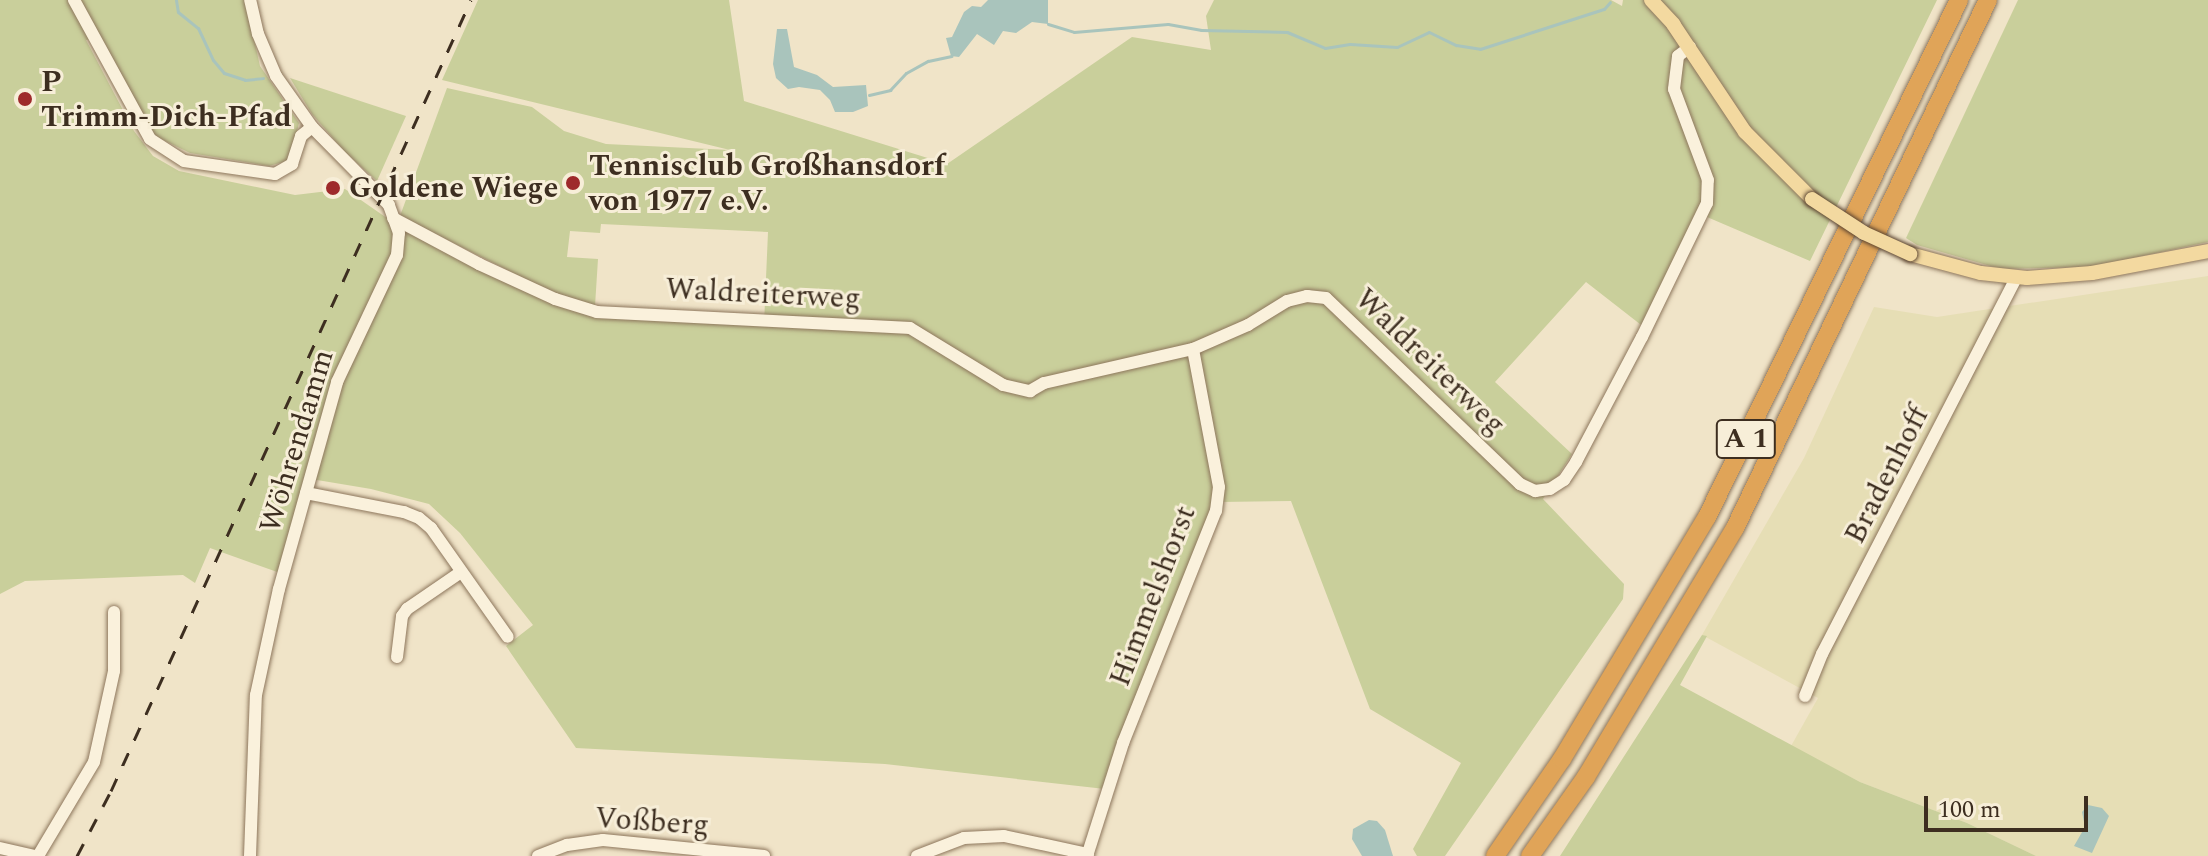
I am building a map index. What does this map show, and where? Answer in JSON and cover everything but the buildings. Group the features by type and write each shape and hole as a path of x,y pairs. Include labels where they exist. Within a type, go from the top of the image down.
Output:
{"highway":[{"name":"A 1","path":"1495,856 1579,732 1707,517 1795,343 1959,0"},
{"name":"A 1","path":"1530,856 1586,777 1735,528 1988,0"}],"main road":[{"path":"1651,0 1662,9 1690,47 1745,132 1812,199 1864,233 1910,254 1955,267 2017,277 2092,273 2208,251"}],"street":[{"path":"74,0 150,139 184,161 275,174 292,164 301,136 312,127"},
{"name":"Wöhrendamm","path":"250,0 258,34 276,76 312,127 389,205 399,233 397,255 337,382 279,589 256,695 250,856"},
{"name":"Waldreiterweg","path":"393,218 491,270 555,299 597,312 910,328 1003,385 1030,391 1044,383 1193,349 1248,325 1287,301 1307,296 1326,298 1520,484 1535,491 1550,489 1564,480 1576,462 1642,337 1707,203 1708,180 1674,89 1678,56 1690,47"},
{"name":"Bradenhoff","path":"1805,696 1822,654 2017,277"},
{"name":"Himmelshorst","path":"1087,855 1123,743 1216,511 1219,487 1193,349"},
{"path":"306,493 404,512 419,518 431,528 508,637"},
{"path":"397,657 402,616 407,609 461,572"},
{"path":"0,848 37,856 94,762 114,671 114,612"},
{"path":"917,856 964,838 1004,836 1087,855"},
{"name":"Voßberg","path":"538,856 567,845 603,840 764,856"}],"shaded area":[{"path":"2208,276 2208,856 2036,856 1967,823 1860,782 1791,746 1818,698 1702,635 1804,458 1874,307 1937,317"}],"green space":[{"path":"0,0 245,0 260,66 299,123 290,160 269,166 190,153 155,136 99,39 86,40 134,131 153,156 179,171 295,195 345,189 394,223 554,303 764,324 768,232 601,224 600,233 570,231 567,257 598,259 595,306 547,290 400,216 447,88 532,107 564,131 606,144 730,150 442,80 478,0 729,0 744,101 947,164 1132,37 1211,50 1206,16 1214,0 1611,0 1622,6 1623,0 1937,0 1810,261 1707,217 1645,328 1586,282 1495,382 1572,454 1543,499 1624,584 1623,599 1445,856 1417,856 1413,849 1461,763 1370,709 1291,501 1220,502 1105,789 885,764 576,748 506,646 533,625 460,533 429,504 371,489 317,480 304,489 280,573 210,548 195,583 183,575 25,581 0,594"},
{"path":"2018,0 2208,0 2208,242 2091,267 2001,269 1917,245 1906,238"},
{"path":"290,78 406,116 377,181 345,152 312,114"},
{"path":"1702,635 1707,636 1680,685 1860,782 1967,823 2036,856 1560,856"}],"water":[{"path":"988,0 1048,0 1048,24 1032,22 1016,33 1003,31 994,45 977,34 959,57 951,56 946,38 952,37 964,12 972,6 981,7"},
{"path":"777,29 787,29 794,67 817,75 833,87 866,85 868,106 853,112 835,112 830,100 820,90 788,89 776,78 773,64"},
{"path":"2088,805 2102,808 2109,816 2092,853 2074,846 2085,827 2082,812"},
{"path":"1369,820 1377,821 1385,830 1393,856 1362,856 1352,839 1353,829"}],"waterway":[{"path":"176,0 178,12 198,28 213,60 224,73 245,80 263,78"},
{"path":"1048,24 1074,32 1168,24 1201,30 1287,32 1325,48 1350,44 1397,47 1429,32 1456,45 1480,49 1604,9 1610,2"},
{"path":"869,95 890,90 906,73 928,61 951,56"}],"railway":[{"path":"77,856 111,791 471,0"}],"place":[{"name":"P Trimm-Dich-Pfad","path":"25,99"},
{"name":"Tennisclub Großhansdorf von 1977 e.V.","path":"573,183"},
{"name":"Goldene Wiege","path":"333,188"}]}
